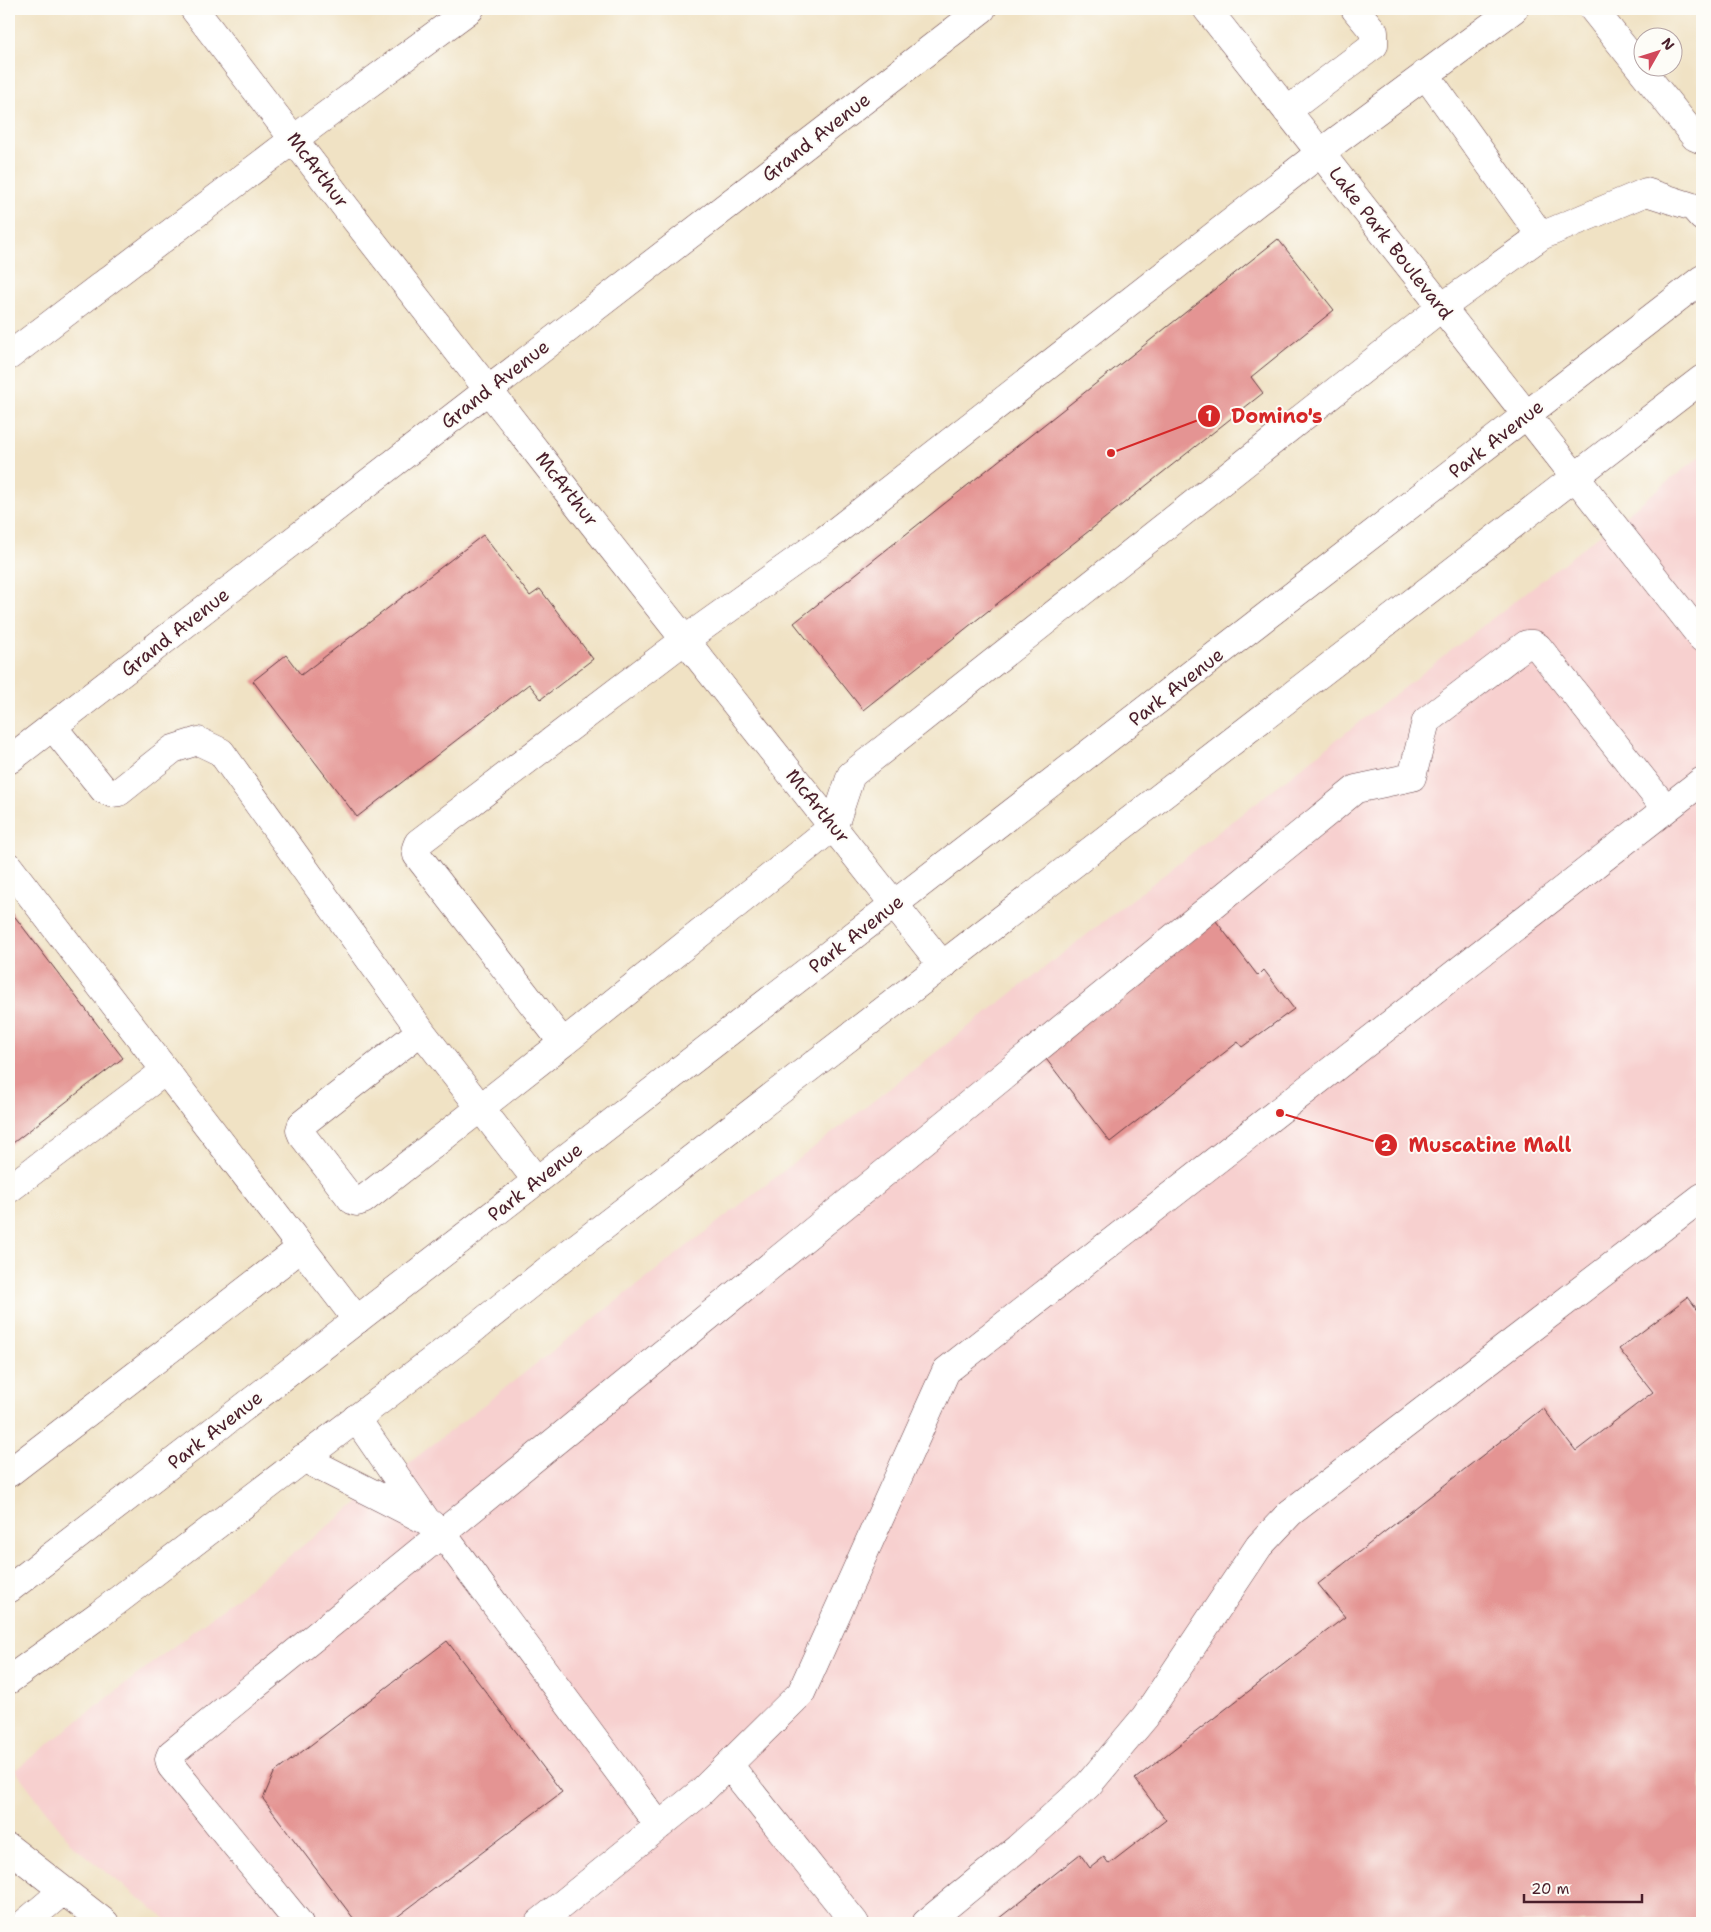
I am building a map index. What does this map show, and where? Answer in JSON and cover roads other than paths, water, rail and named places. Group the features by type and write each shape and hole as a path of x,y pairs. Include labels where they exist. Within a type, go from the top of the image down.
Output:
{"main road":[{"name":"McArthur","path":"194,9 489,389 944,966"},
{"path":"9,356 294,139 470,9"},
{"name":"Grand Avenue","path":"9,760 982,9"},
{"name":"Lake Park Boulevard","path":"1207,9 1702,638"},
{"path":"1287,111 1374,45 1374,32 1355,9"},
{"path":"562,1044 417,855 416,848 418,843 686,639 826,539 1320,153 1514,9"},
{"path":"1593,9 1695,137 1702,140"},
{"path":"1425,74 1541,236"},
{"path":"421,1031 302,1124 300,1130 302,1135 352,1200 357,1202 363,1200 481,1108 834,826 852,776 1442,307 1541,236 1646,192 1693,207 1702,217"},
{"name":"Park Avenue","path":"9,1589 1702,279"},
{"path":"9,1680 108,1608 356,1418 1702,379"},
{"path":"299,1923 171,1766 169,1759 171,1754 434,1527 1356,789 1412,778 1426,721 1527,644 1533,644 1538,647 1666,810"},
{"path":"52,726 104,790 111,793 119,792 173,749 198,741 221,752 421,1031 537,1181"},
{"path":"539,1923 701,1792 801,1693 946,1371 1702,782"},
{"path":"9,867 357,1320"},
{"path":"9,1188 165,1071"},
{"path":"926,1923 1018,1848 1088,1785 1144,1717 1259,1546 1290,1513 1702,1196"},
{"path":"9,1473 301,1248"},
{"path":"356,1418 434,1527 659,1826"},
{"path":"303,1458 434,1527"},
{"path":"729,1765 855,1923"},
{"path":"9,1848 105,1923"},
{"path":"25,1923 64,1891"}],"place":[{"name":"Domino's","path":"1111,453"},
{"name":"Muscatine Mall","path":"1280,1113"}]}
